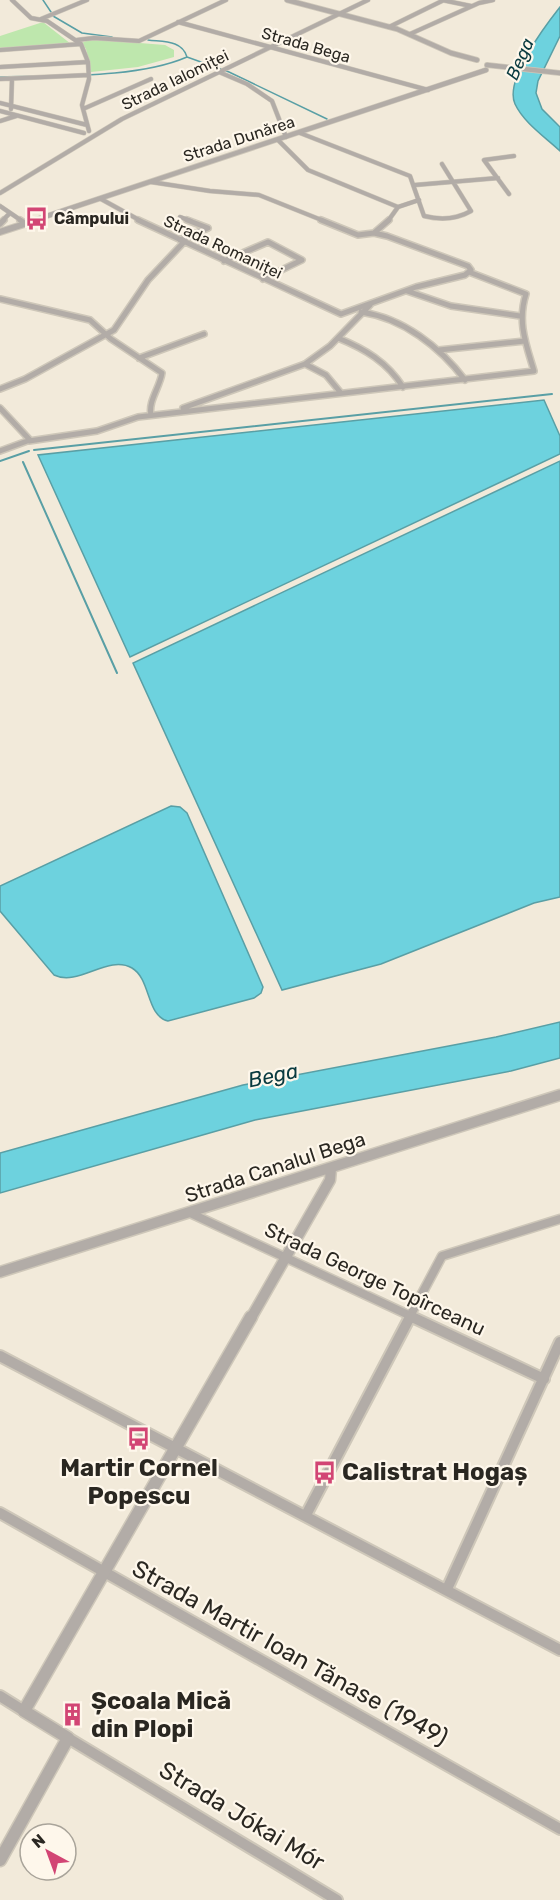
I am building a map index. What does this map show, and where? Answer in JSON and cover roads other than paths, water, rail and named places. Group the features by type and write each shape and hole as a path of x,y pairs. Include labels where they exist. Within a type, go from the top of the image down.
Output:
{"street":[{"path":"12,0 31,18 47,21 81,44 88,62 89,74 82,100 87,129 85,136 93,136"},
{"path":"40,20 87,0"},
{"path":"77,40 94,38 137,41 226,0"},
{"path":"287,0 411,34 487,66"},
{"name":"Strada Ialomiței","path":"0,193 133,114 368,0"},
{"path":"389,27 443,0 471,6"},
{"path":"411,34 471,6 493,0"},
{"name":"Strada Bega","path":"178,22 428,90"},
{"path":"0,50 81,44"},
{"path":"475,61 479,66 498,66 560,74"},
{"path":"0,67 88,62"},
{"name":"Strada Dunărea","path":"0,232 482,73 487,66"},
{"path":"223,71 270,99 276,107 286,137"},
{"path":"0,79 89,74"},
{"path":"9,113 12,106 12,79"},
{"path":"83,109 151,79"},
{"path":"0,103 30,110 99,133"},
{"path":"0,121 30,110"},
{"path":"0,111 87,129"},
{"path":"300,133 406,174 416,185 423,214 427,217 465,215 471,211 442,164"},
{"path":"278,140 308,170 398,207"},
{"path":"509,194 485,159 514,156"},
{"path":"416,185 498,178"},
{"path":"0,451 29,441 97,431 121,421 151,415 528,373 534,370 520,316 526,294 395,238 374,233 358,235 259,195 210,191 151,182"},
{"path":"374,233 387,223 398,207 418,198"},
{"name":"Strada Romaniței","path":"101,199 156,230 355,321"},
{"path":"0,206 26,224"},
{"path":"0,224 10,213"},
{"path":"0,389 25,379 108,336 155,271 182,241 207,228 180,217"},
{"path":"224,261 268,242 302,260 263,279"},
{"path":"351,312 372,302 469,269"},
{"path":"407,291 451,306 520,316"},
{"path":"0,299 88,319 108,336 162,373 160,387 150,403 151,415"},
{"path":"170,413 305,364 338,338 372,302"},
{"path":"339,313 365,312 407,329 439,350 452,362 465,380"},
{"path":"139,358 204,334"},
{"path":"338,338 358,346 386,363 403,387"},
{"path":"439,350 525,341"},
{"path":"305,364 325,372 334,380 341,393"},
{"path":"0,408 28,436 29,441"},
{"name":"Strada Canalul Bega","path":"0,1272 560,1095"},
{"path":"24,1711 324,1191 330,1180 331,1169"},
{"name":"Strada George Topîrceanu","path":"190,1213 285,1259 411,1314 544,1379"},
{"path":"306,1515 442,1256 560,1219"},
{"path":"447,1589 560,1342"},
{"path":"0,1356 175,1450 306,1515 560,1650"},
{"name":"Strada Martir Ioan Tănase (1949)","path":"0,1514 560,1829"},
{"name":"Strada Jókai Mór","path":"0,1696 337,1900"},
{"path":"0,1860 68,1738"}],"water":[{"path":"560,7 560,36 538,81 536,93 542,109 560,127 560,151 519,111 513,94 520,68"},
{"path":"544,400 560,436 560,454 130,657 38,455"},
{"path":"560,461 560,897 534,903 381,964 282,990 133,663"},
{"path":"171,806 180,807 187,813 263,987 261,993 254,998 168,1021 156,1012 143,980 132,968 113,965 73,977 64,978 54,975 0,911 0,886"},
{"path":"560,1022 560,1058 511,1071 255,1120 0,1193 0,1153 243,1085 496,1037"}],"waterway":[{"path":"43,0 51,12"},
{"path":"53,16 82,33 112,37"},
{"path":"148,40 181,47 187,57"},
{"path":"0,77 70,76 120,72 167,64 187,57"},
{"path":"187,57 229,72 327,119"},
{"path":"34,450 552,394"},
{"path":"0,461 29,451"},
{"path":"23,462 117,673"}],"place":[{"name":"Câmpului","path":"36,218"},
{"name":"Martir Cornel Popescu","path":"139,1438"},
{"name":"Calistrat Hogaș","path":"324,1472"},
{"name":"Școala Mică din Plopi","path":"73,1715"}],"water label":[{"name":"Bega","path":"520,59"},
{"name":"Bega","path":"273,1075"}]}
